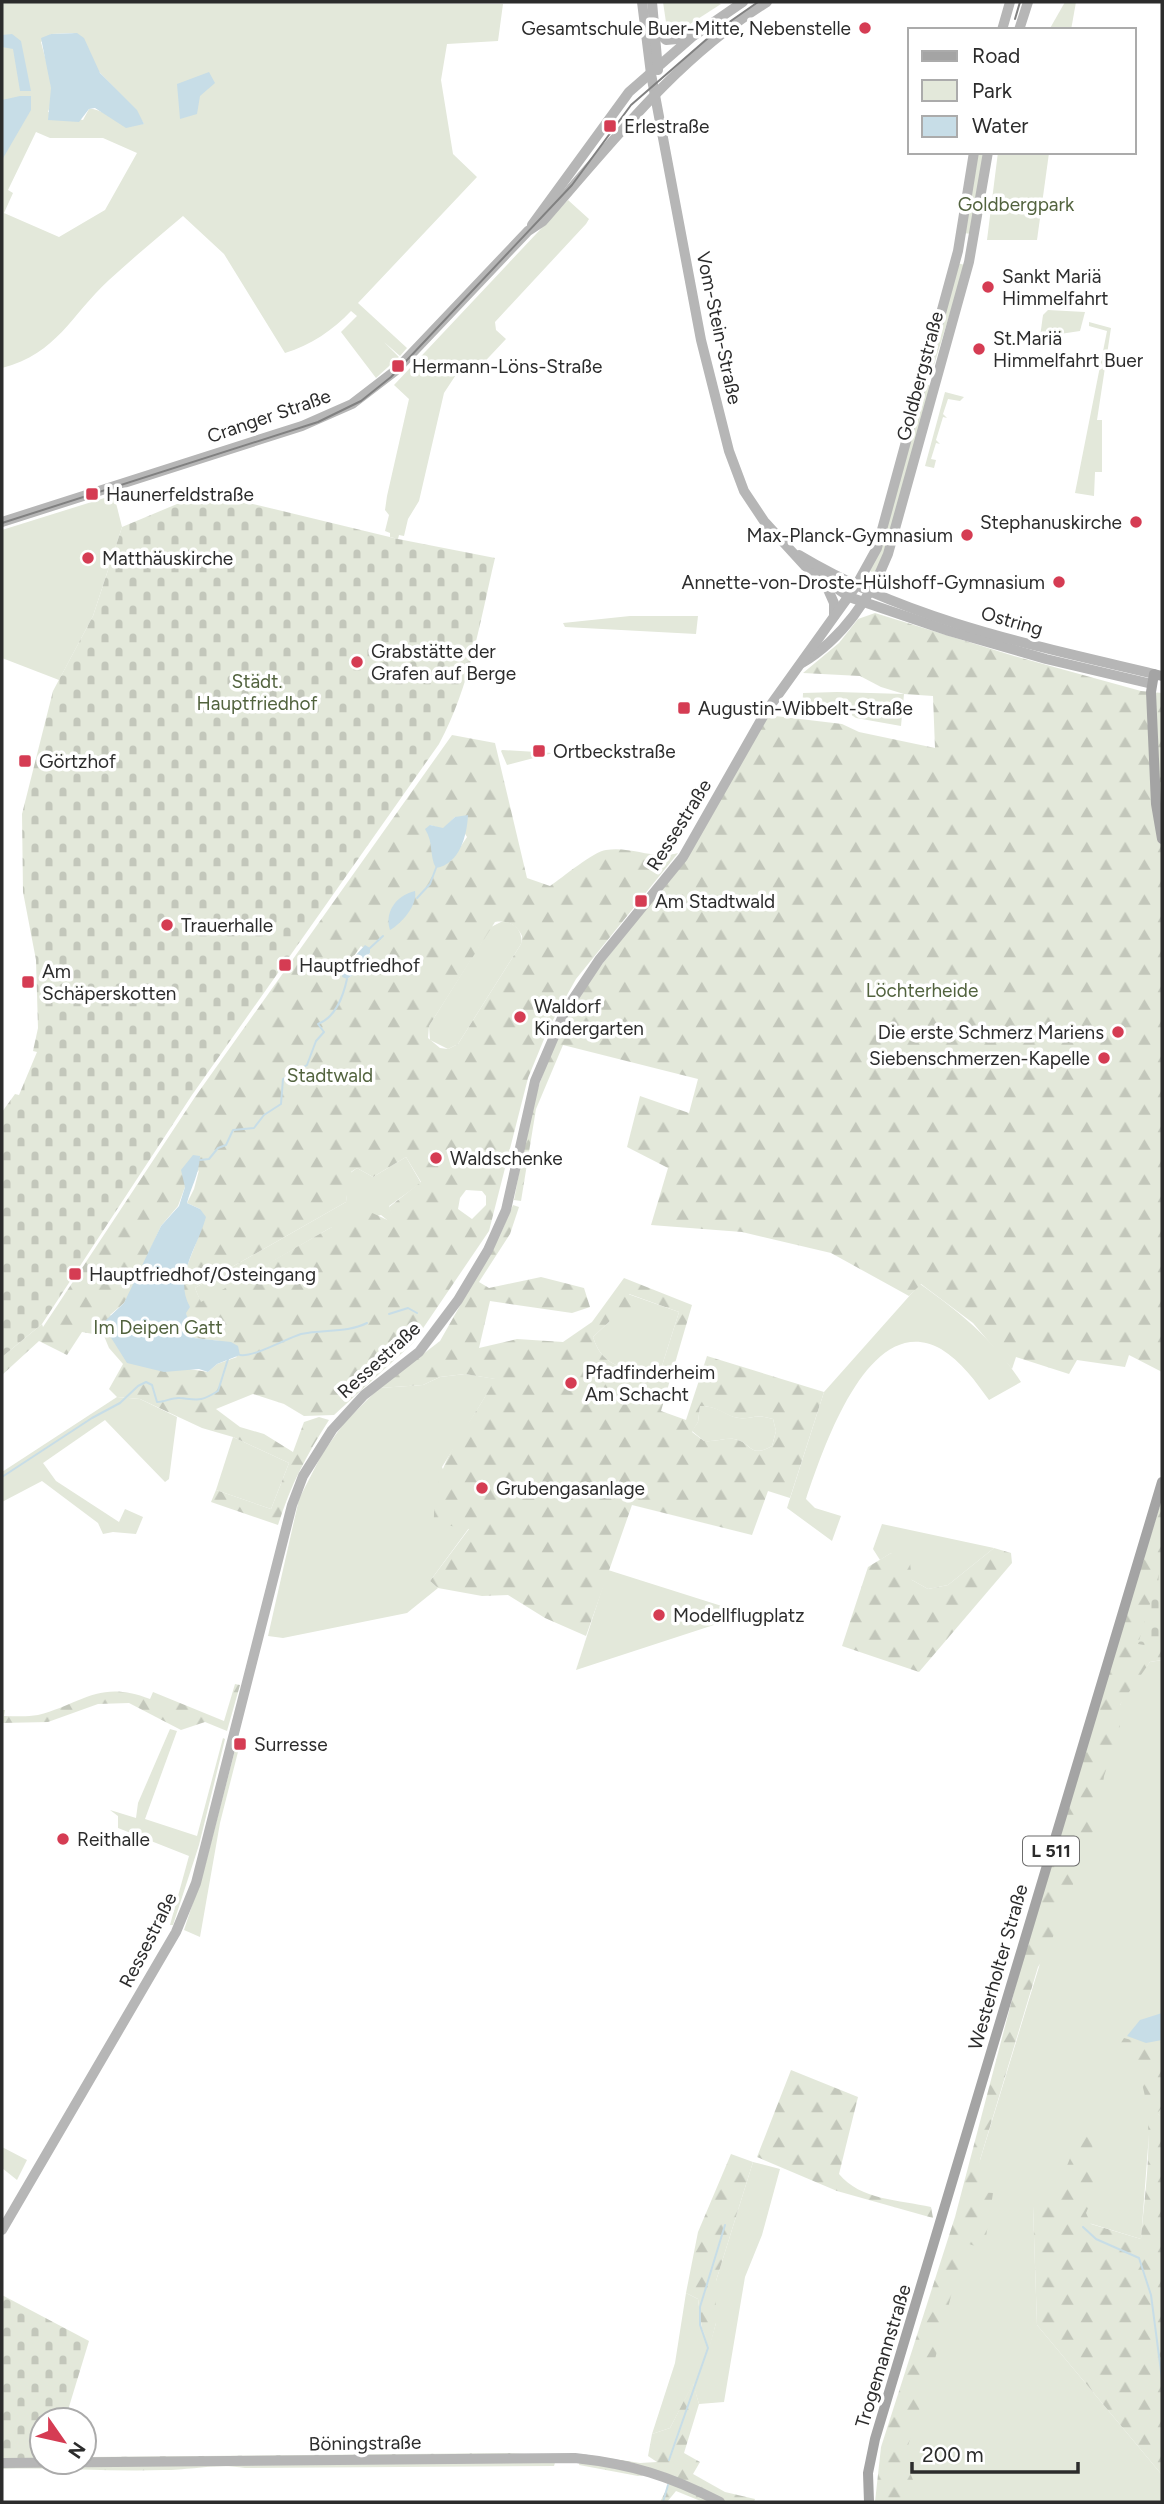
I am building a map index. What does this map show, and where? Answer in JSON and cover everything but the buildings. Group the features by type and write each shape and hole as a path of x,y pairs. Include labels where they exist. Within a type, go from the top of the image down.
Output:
{"main road":[{"name":"Vom-Stein-Straße","path":"642,2 655,71"},
{"name":"Vom-Stein-Straße","path":"652,2 655,27 655,92 701,340 729,451 751,501 764,521 805,566 849,597 863,603"},
{"name":"Cranger Straße","path":"2,522 302,426 352,404 395,371 528,231 611,114 692,37 743,2"},
{"name":"Cranger Straße","path":"528,231 543,220 655,92 709,43 767,2"},
{"path":"1003,28 1010,2"},
{"path":"1020,28 1028,2"},
{"path":"655,27 666,40 692,37"},
{"name":"Goldbergstraße","path":"856,586 881,537 904,456 958,251 974,154"},
{"name":"Goldbergstraße","path":"863,603 888,554 915,465 969,262 988,154"},
{"name":"Vom-Stein-Straße","path":"795,552 856,586"},
{"path":"824,581 834,603 834,616"},
{"name":"Ostring","path":"856,586 1020,642 1157,680"},
{"name":"Ressestraße","path":"2,2230 176,1932 196,1883 292,1505 303,1476 344,1416 364,1395 419,1352 458,1300 503,1220 535,1081 565,1011 599,960 683,857 765,713 856,586"},
{"name":"Ostring","path":"863,603 1046,659 1157,680"},
{"name":"Ressestraße","path":"799,665 835,638 863,603"},
{"path":"1157,680 1153,718 1156,804 1162,839"},
{"path":"1153,718 1162,701"},
{"name":"Westerholter Straße","path":"942,2221 1162,1482"},
{"name":"Trogemannstraße","path":"869,2502 868,2473 876,2439 942,2221"},
{"name":"Böningstraße","path":"2,2463 575,2458 620,2463 666,2476 720,2502"}],"green space":[{"path":"2,2 503,4 498,41 447,44 441,80 453,154 477,177 358,303 407,348 400,356 384,342 399,357 376,378 341,332 357,316 351,311 321,336 285,353 224,254 183,216 109,280 50,343 37,353 2,368","holes":["73,33 83,44 97,69 130,104 144,124 127,122 94,109 89,109 83,120 48,112 51,86 41,42 51,34","36,132 50,138 103,138 137,153 105,210 59,237 4,213 13,193 8,190"]},
{"path":"663,2 721,4 676,33 667,29"},
{"path":"1065,2 1076,2 1071,28 1050,28"},
{"path":"976,154 986,154 972,234 963,233"},
{"name":"Goldbergpark","path":"998,154 1049,154 1037,240 987,240"},
{"path":"568,200 589,219 495,322 496,330 506,339 474,373 463,364 444,393 419,501 408,519 404,536 399,535 398,539 390,537 390,533 385,531 389,515 385,510 409,399 394,385"},
{"path":"957,263 965,265 934,365 932,363"},
{"path":"1048,310 1085,312 1080,331 1040,337 1043,315"},
{"path":"1089,322 1111,328 1097,420 1102,420 1102,472 1095,472 1094,496 1075,493 1107,331 1089,326"},
{"path":"926,384 933,387 891,536 876,574 870,571"},
{"path":"945,392 964,397 960,401 948,399 943,414 947,418 943,417 936,440 940,444 936,443 931,459 936,460 934,468 925,466"},
{"name":"Städt. Hauptfriedhof","path":"212,494 398,539 495,558 479,630 459,700 439,744 192,1095 42,1324 2,1357 2,1112 15,1094 19,1095 37,1052 33,1051 38,1028 36,960 23,892 22,814 53,691 93,616 122,527 177,504"},
{"path":"114,495 122,527 93,616 59,680 2,658 2,530"},
{"name":"Löchterheide","path":"875,613 1014,656 1141,691 1162,693 1162,1372 1129,1355 1125,1367 1077,1360 1069,1374 1016,1357 1012,1369 973,1323 921,1284 909,1296 831,1253 742,1232 651,1225 668,1168 627,1147 640,1096 689,1113 698,1079 563,1045 536,1109 521,1201 514,1200 531,1108 554,1043 583,989 672,874 767,715 842,724 859,732 935,748 933,696 904,694 881,687 860,676 803,673 839,643 858,619"},
{"path":"630,616 698,616 696,634 565,627 563,623"},
{"path":"803,693 904,694 901,726 856,718 850,714 802,714"},
{"name":"Stadtwald","path":"452,735 495,743 527,878 550,886 586,860 606,850 659,855 678,853 576,979 549,1027 528,1078 489,1231 413,1343 334,1415 304,1416 284,1404 253,1394 216,1409 240,1427 264,1434 293,1452 304,1422 319,1417 329,1420 300,1471 278,1525 211,1502 216,1490 271,1509 289,1463 233,1437 202,1428 140,1399 117,1397 109,1389 123,1364 109,1348 104,1336 82,1332 67,1355 39,1341 2,1375 2,1357 42,1324 43,1327 195,1097","holes":["455,817 467,837 451,861 432,852 430,825 443,829","495,922 507,922 514,926 522,936 521,944 458,1044 448,1049 440,1048 428,1038 429,1026","361,946 370,953 363,959 361,969 347,979 342,973","406,1157 421,1182 389,1207 394,1223 368,1211 330,1228 201,1302 195,1288 346,1202 347,1195 355,1190 351,1172 357,1168 373,1177","199,1170 187,1203 200,1209 201,1218 199,1234 184,1280 186,1315 194,1338 220,1341 237,1357 217,1364 208,1372 189,1369 110,1315 124,1303 161,1226 178,1206 185,1187","466,1190 482,1191 486,1196 486,1205 472,1219 458,1209 460,1198"]},
{"path":"502,750 553,753 507,765"},
{"path":"503,921 517,928 521,935 521,944 458,1044 448,1049 430,1040 429,1026 491,927"},
{"path":"406,1157 421,1183 389,1206 395,1223 392,1224 381,1215 330,1228 201,1303 195,1288 346,1202 349,1174 357,1168 373,1177"},
{"path":"513,1205 519,1207 510,1234 479,1282 489,1288 541,1277 584,1288 590,1307 572,1313 490,1301 479,1348 517,1339 563,1342 592,1322 624,1278 692,1305 661,1411 686,1420 707,1356 824,1392 790,1498 768,1491 752,1535 632,1505 586,1636 545,1618 508,1595 482,1596 438,1588 430,1581 469,1529 434,1523 439,1481 445,1463 495,1379 465,1374 440,1377 423,1385 379,1388 440,1341 500,1235","holes":["629,1294 679,1312 660,1372 629,1369 611,1362 598,1348 593,1337 610,1321 633,1318","700,1406 739,1418 773,1419 776,1431 772,1446 759,1451 734,1439 704,1441 692,1432 698,1422"]},
{"path":"920,1284 975,1328 1011,1367 1021,1382 989,1400 962,1366 948,1354 941,1349 915,1342 891,1349 870,1366 852,1391 836,1421 806,1499 815,1508 841,1516 832,1541 787,1508 824,1392"},
{"path":"628,1294 679,1312 660,1372 629,1369 611,1362 598,1348 593,1337 610,1321"},
{"path":"465,1374 496,1379 442,1467 469,1528 430,1581 438,1588 407,1613 283,1638 268,1636 299,1499 322,1454 344,1423 379,1388 423,1385 440,1377"},
{"path":"117,1397 140,1399 177,1417 169,1479 165,1482 105,1420 43,1463 56,1481 119,1522 125,1509 143,1517 136,1534 103,1534 98,1523 42,1481 2,1502 2,1472"},
{"path":"700,1406 739,1418 773,1419 776,1431 772,1446 759,1451 734,1439 704,1441 692,1431 698,1422"},
{"path":"233,1437 289,1463 271,1509 216,1490"},
{"path":"1162,1499 1162,1660 1150,1662 1120,1705 1120,1730 1104,1776 1098,1823 1078,1857 1074,1882 1046,1955 1038,1967 980,2160 978,2192 993,2193 984,2249 969,2244 961,2253 966,2279 952,2292 932,2371 904,2458 922,2502 875,2502 881,2447 955,2217 1046,1870"},
{"path":"882,1524 994,1548 948,1585 928,1589 912,1580 891,1553 880,1560 873,1549"},
{"path":"994,1548 1011,1553 1012,1563 919,1672 842,1646 868,1567 891,1553 910,1563 912,1580 928,1589 948,1585"},
{"path":"1162,1564 1162,1648 1138,1644"},
{"name":"Modellflugplatz","path":"608,1570 728,1608 723,1622 576,1670"},
{"path":"1162,1660 1162,2117 1158,2114 1149,2134 1141,2239 1033,2206 1037,2325 1162,2475 1162,2502 892,2502 952,2252 1060,1898 1120,1715 1120,1705 1150,1662"},
{"path":"235,1684 240,1685 227,1731 205,1722 181,1730 129,1703 98,1704 48,1722 2,1723 2,1710 5,1710 4,1716 38,1715 104,1692 132,1693 150,1699 153,1692 224,1721"},
{"path":"170,1729 177,1731 145,1819 197,1836 223,1738 225,1739 199,1845 173,1925 170,1925 189,1856 118,1828 118,1816 110,1810 136,1818 138,1803"},
{"path":"241,1740 220,1823 200,1937 184,1930 205,1866 237,1742"},
{"path":"1124,2038 1153,2046 1162,2042 1162,2108 1157,2113 1162,2117 1162,2475 1037,2325 1033,2206 1064,2173 1082,2129 1092,2130 1094,2194 1086,2213 1091,2224 1141,2239 1148,2125 1141,2082 1133,2066 1114,2054"},
{"path":"791,2070 858,2097 839,2174 848,2183 869,2194 931,2207 933,2218 837,2191 757,2157"},
{"path":"2,2147 27,2160 17,2180 2,2168"},
{"path":"731,2154 753,2162 716,2281 716,2323 710,2346 702,2329 698,2299 686,2293 698,2232"},
{"path":"753,2162 780,2169 762,2235 745,2277 724,2402 699,2404 693,2384 670,2428 652,2434 675,2363 686,2293 698,2299 702,2329 710,2344 716,2323 716,2281"},
{"path":"2,2295 89,2341 69,2406 28,2406 28,2463 2,2464"},
{"path":"693,2383 699,2404 684,2453 700,2462 693,2474 725,2492 755,2499 754,2502 703,2502 676,2491 667,2502 660,2502 673,2477 663,2472 638,2476 579,2465 582,2454 640,2463 657,2462 648,2456 652,2434 670,2428"},
{"path":"509,2453 557,2456 554,2466 224,2466 174,2470 98,2470 98,2457"},
{"path":"2,2455 28,2457 28,2469 2,2469"}],"water":[{"path":"77,33 84,38 100,73 137,110 144,124 126,128 95,108 89,109 79,122 48,120 51,88 41,38 51,34"},
{"path":"12,34 21,41 31,91 20,91 13,49 2,47 2,35"},
{"path":"209,72 215,83 200,96 197,114 180,119 177,84"},
{"path":"31,96 31,110 2,160 2,100"},
{"path":"468,815 461,848 451,861 436,868 425,829 430,825 443,828 455,817"},
{"path":"415,891 414,902 408,914 390,930 389,917 393,906 402,896"},
{"path":"365,945 370,948 370,953 363,959 361,969 347,979 342,977 344,968"},
{"path":"193,1155 200,1156 197,1175 187,1203 200,1209 206,1217 185,1273 185,1296 190,1307 186,1313 194,1338 231,1342 238,1346 240,1355 217,1364 208,1372 199,1369 164,1372 127,1363 110,1336 106,1320 124,1303 161,1226 179,1206 185,1187 181,1170"},
{"path":"1162,2013 1162,2040 1146,2043 1127,2036 1140,2020"}],"waterway":[{"path":"417,898 430,884 436,868"},
{"path":"370,948 383,936"},
{"path":"200,1160 209,1159 218,1148 226,1145 233,1130 254,1128 264,1115 281,1104 283,1079 307,1065 316,1041 324,1032 318,1024 330,1017 334,1011 347,979"},
{"path":"389,1314 408,1308 417,1313"},
{"path":"240,1355 262,1351 301,1334 351,1328 367,1323"},
{"path":"2,1477 92,1418 120,1403 146,1382 152,1385 157,1402 177,1398 203,1399 212,1395 218,1391 228,1359"},
{"path":"669,2460 708,2348 700,2325 700,2307 725,2225"},
{"path":"1083,2227 1096,2239 1139,2258 1151,2295 1162,2379"},
{"path":"663,2502 668,2485"}],"tram line":[{"path":"2,523 318,422 361,401 391,377 572,185 631,105 715,32 758,2"},
{"path":"1015,19 1020,2"}],"place":[{"name":"Gesamtschule Buer-Mitte, Nebenstelle","path":"865,28"},
{"name":"Erlestraße","path":"610,126"},
{"name":"Sankt Mariä Himmelfahrt","path":"988,287"},
{"name":"St.Mariä Himmelfahrt Buer","path":"979,349"},
{"name":"Hermann-Löns-Straße","path":"398,366"},
{"name":"Haunerfeldstraße","path":"92,494"},
{"name":"Stephanuskirche","path":"1136,522"},
{"name":"Max-Planck-Gymnasium","path":"967,535"},
{"name":"Matthäuskirche","path":"88,558"},
{"name":"Annette-von-Droste-Hülshoff-Gymnasium","path":"1059,582"},
{"name":"Grabstätte der Grafen auf Berge","path":"357,662"},
{"name":"Augustin-Wibbelt-Straße","path":"684,708"},
{"name":"Ortbeckstraße","path":"539,751"},
{"name":"Görtzhof","path":"25,761"},
{"name":"Am Stadtwald","path":"641,901"},
{"name":"Trauerhalle","path":"167,925"},
{"name":"Hauptfriedhof","path":"285,965"},
{"name":"Am Schäperskotten","path":"28,982"},
{"name":"Waldorf Kindergarten","path":"520,1017"},
{"name":"Die erste Schmerz Mariens","path":"1118,1032"},
{"name":"Siebenschmerzen-Kapelle","path":"1104,1058"},
{"name":"Waldschenke","path":"436,1158"},
{"name":"Hauptfriedhof/Osteingang","path":"75,1274"},
{"name":"Pfadfinderheim Am Schacht","path":"571,1383"},
{"name":"Grubengasanlage","path":"482,1488"},
{"name":"Modellflugplatz","path":"659,1615"},
{"name":"Surresse","path":"240,1744"},
{"name":"Reithalle","path":"63,1839"}],"park label":[{"name":"Im Deipen Gatt","path":"158,1327"}]}
